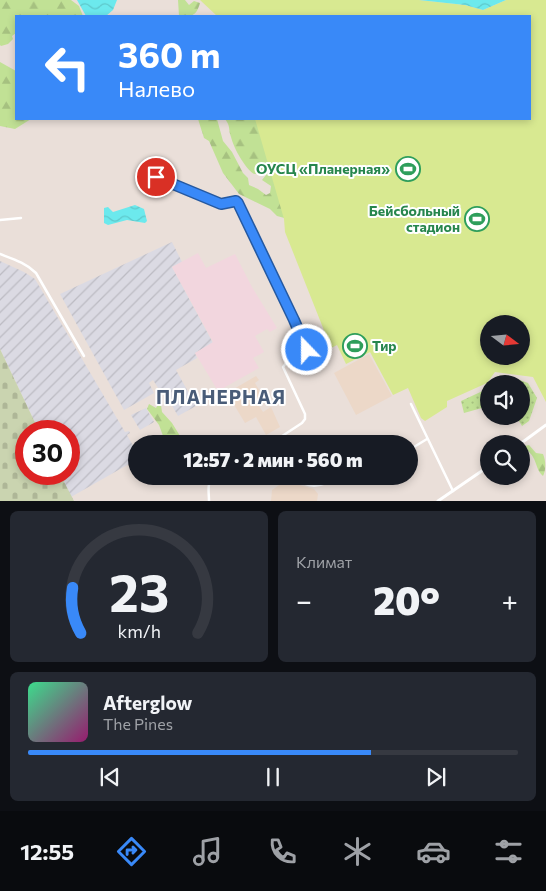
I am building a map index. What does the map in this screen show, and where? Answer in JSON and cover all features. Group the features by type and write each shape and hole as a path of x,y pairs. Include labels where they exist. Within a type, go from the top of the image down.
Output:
{"main road":[{"path":"530,437 546,425"},
{"path":"438,501 480,472"}],"street":[{"path":"139,172 156,177 221,204 236,201 238,203 306,347 306,352 294,357 283,365 283,370 306,414 302,423 284,435"},
{"path":"0,220 21,218"},
{"path":"0,254 22,262 36,273 84,356"},
{"path":"294,357 298,346 301,345 303,340"},
{"path":"301,345 306,347"},
{"path":"297,350 300,354 303,354"},
{"path":"411,404 453,491"},
{"path":"418,444 427,438"},
{"path":"208,485 209,501"},
{"path":"309,485 314,487 322,485"}],"shaded area":[{"path":"172,242 182,262 172,267 213,343 195,353 197,358 176,370 196,406 178,416 163,390 160,391 153,380 149,383 154,393 124,410 60,294"},
{"path":"198,253 206,268 235,254 252,287 277,328 270,332 267,329 255,336 264,352 253,358 259,368 218,391 195,353 213,342 172,267"},
{"path":"0,261 35,279 125,432 129,431 130,433 127,435 128,465 71,497 65,485 80,485 80,420 34,420 0,349"},
{"path":"369,354 392,396 356,415 334,373"},
{"path":"256,376 259,380 255,383 264,398 257,403 263,412 271,407 280,427 266,435 256,417 245,423 227,393"},
{"path":"146,408 154,422 140,430 131,415"},
{"path":"279,485 300,485 314,489 318,494 317,501 271,501 272,490"}],"green space":[{"path":"0,0 71,0 79,6 83,15 15,15 15,34 12,36 13,39 8,44 0,45"},
{"path":"178,0 185,0 189,5 194,1 200,3 193,15 179,15"},
{"name":"ОУСЦ «Планерная»","path":"200,0 419,0 465,5 483,10 506,0 546,0 546,402 533,377 530,375 495,372 493,375 480,375 480,386 447,401 447,407 425,421 421,418 408,388 393,395 370,352 346,364 337,345 331,348 285,232 284,219 255,120 531,120 531,15 216,15"},
{"path":"0,62 15,70 15,120 29,120 15,129 0,126"},
{"path":"198,120 217,120 223,141 248,178 249,185 266,195 270,193 271,186 262,180 266,175 265,173 254,174 240,158 226,120 266,120 288,219 277,216 270,209 239,194 223,173 209,141 204,138"},
{"path":"0,349 34,420 15,420 15,485 66,485 74,501 0,501"},
{"path":"530,386 537,398 530,418"},
{"path":"480,392 480,409 464,413 461,401"},
{"path":"159,403 162,412 179,435 163,435 159,425 147,409 149,404 156,408"},
{"path":"530,446 536,453 543,454 545,471 543,476 538,470"}],"water":[{"path":"77,0 117,0 113,10 107,15 85,15"},
{"path":"419,0 506,0 483,10 465,5"},
{"path":"135,205 144,209 147,221 145,223 127,220 108,225 104,223 104,208 108,207 113,212"}],"place":[{"name":"ОУСЦ «Планерная»","path":"408,169"},
{"name":"Бейсбольный стадион","path":"477,219"},
{"name":"Тир","path":"355,346"}],"district":[{"name":"ПЛАНЕРНАЯ","path":"221,397"}],"route":[{"path":"156,177 221,204 236,201 238,203 307,350"}]}
